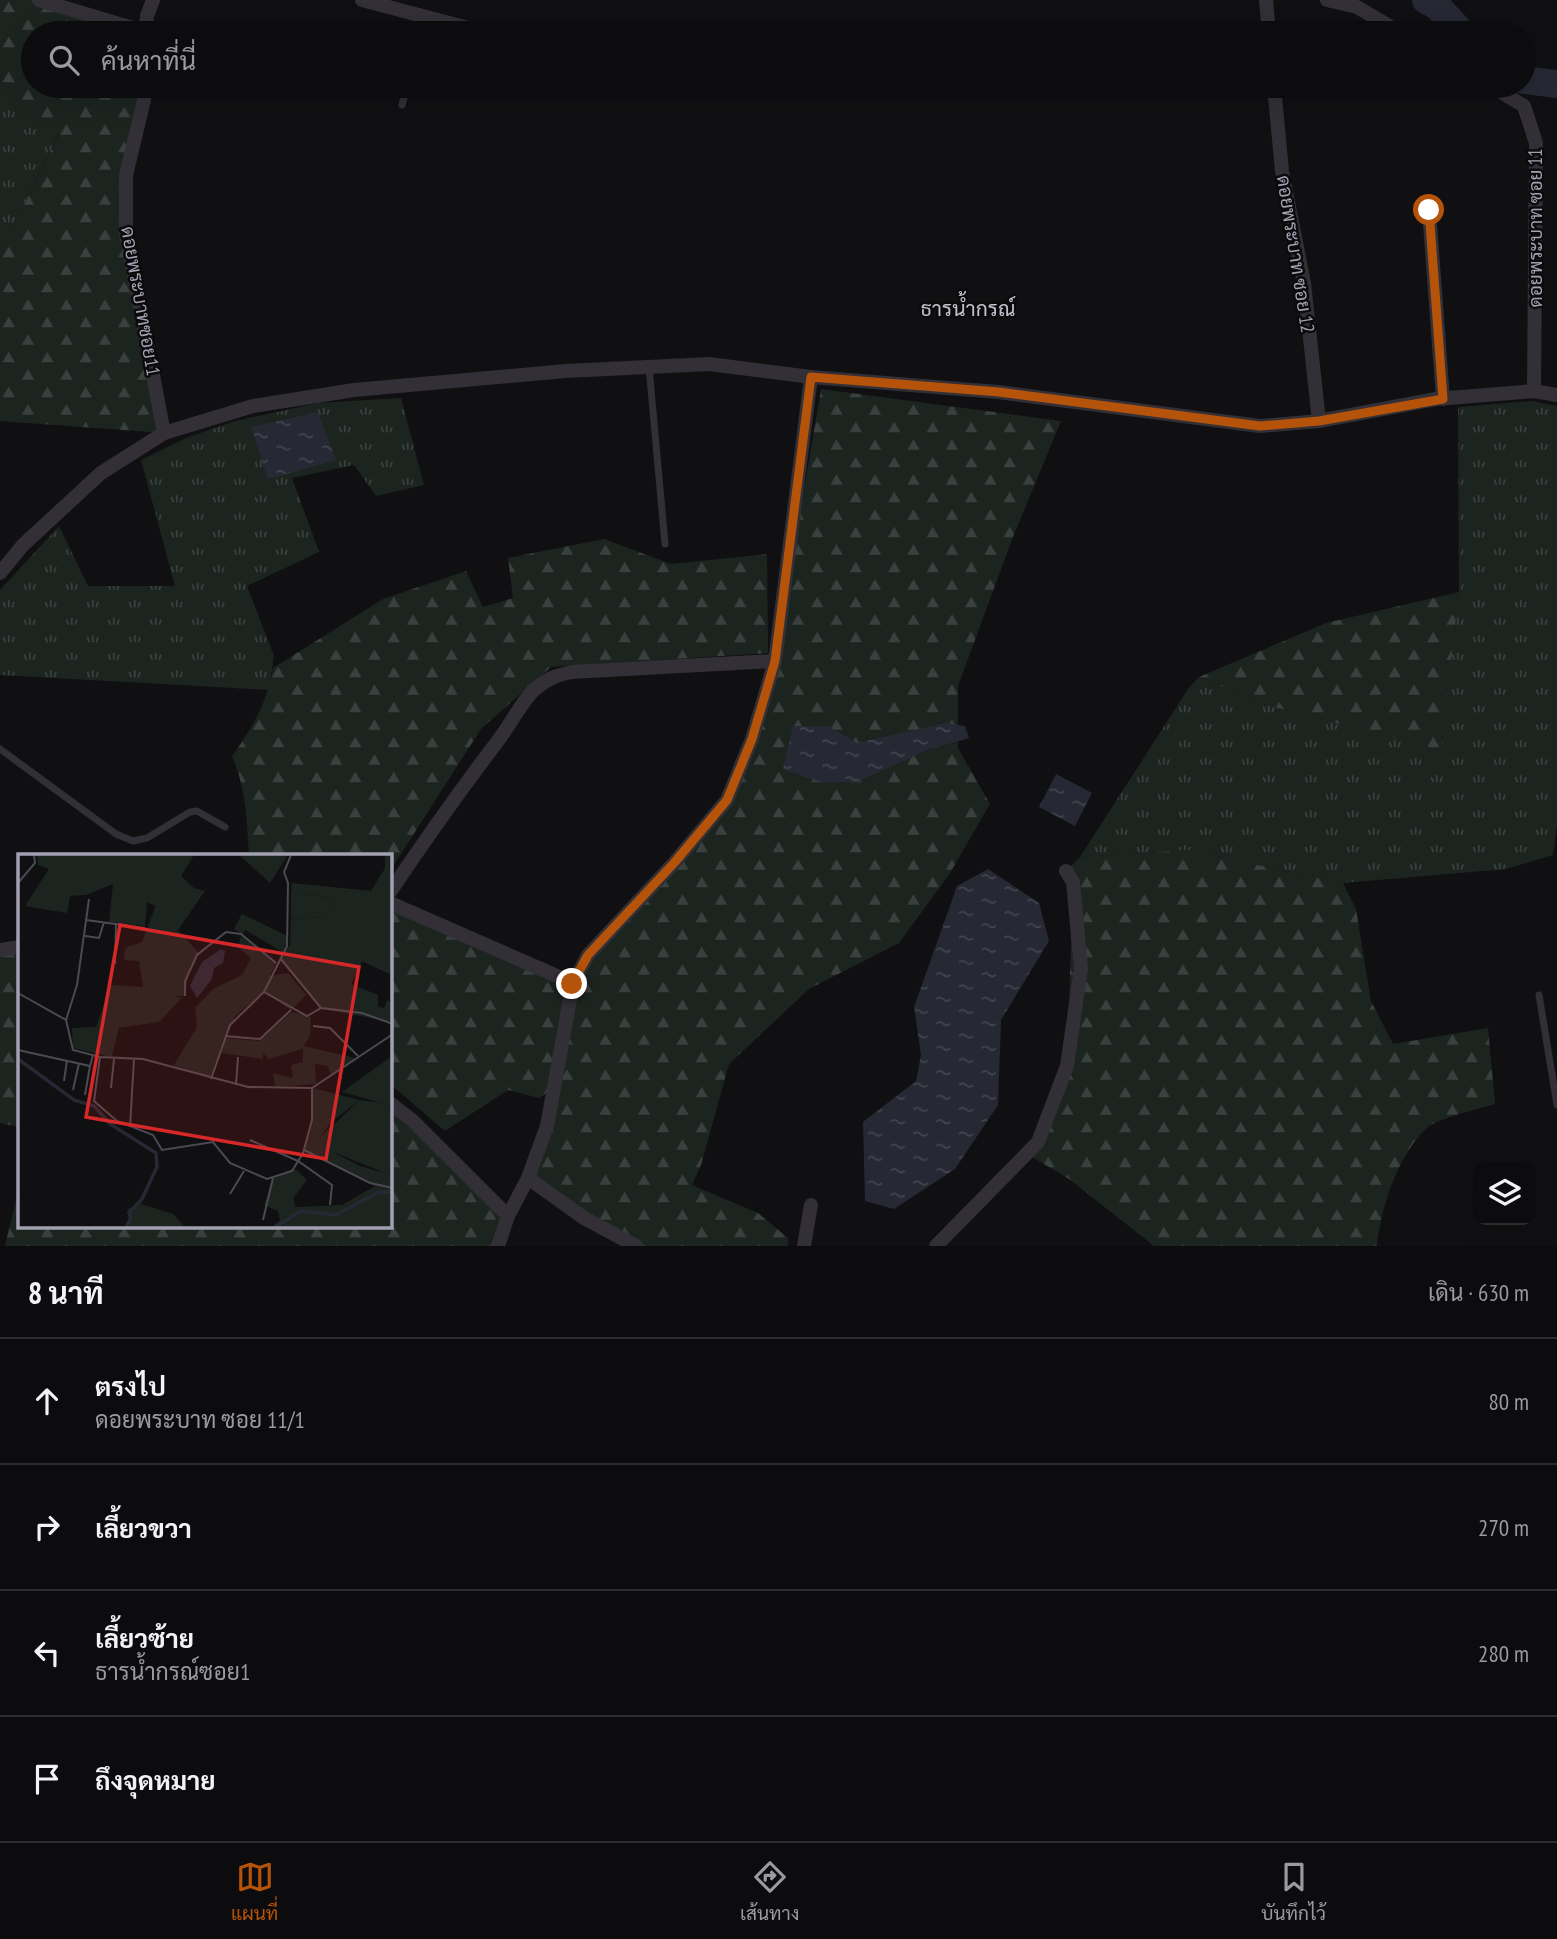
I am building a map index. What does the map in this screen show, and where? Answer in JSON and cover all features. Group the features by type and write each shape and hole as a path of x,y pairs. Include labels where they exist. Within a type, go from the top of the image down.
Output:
{"street":[{"path":"39,0 109,21"},
{"path":"146,21 153,0"},
{"path":"362,0 440,21"},
{"path":"1266,0 1268,21"},
{"path":"1327,0 1357,8 1380,21"},
{"name":"ดอยพระบาทซอย11","path":"144,98 126,174 127,233 164,433"},
{"name":"ดอยพระบาท ซอย 12","path":"1275,98 1282,171 1304,283 1319,421"},
{"name":"ดอยพระบาท ซอย 11","path":"1511,98 1524,106 1536,143 1534,391"},
{"path":"1429,210 1443,399"},
{"path":"0,573 23,545 101,472 164,433 253,406 354,390 552,372 709,365 811,377 999,392 1260,426 1319,421 1443,399 1534,391 1557,395"},
{"path":"498,1246 547,1126 572,984 588,955 674,863 727,800 752,739 775,661 811,377"},
{"path":"392,889 444,812 531,693 545,681 572,672 775,661"},
{"path":"936,1246 1038,1142 1067,1066 1081,968 1073,882 1066,871"},
{"path":"392,904 572,984"},
{"path":"0,950 18,947"},
{"path":"392,1105 413,1121 508,1216"},
{"path":"528,1178 584,1218 636,1246"},
{"path":"804,1246 811,1205"}],"lane":[{"path":"416,21 417,15"},
{"path":"401,105 403,98"},
{"path":"649,366 665,544"},
{"path":"0,749 116,834 133,841 147,838 190,812 197,811 225,827"},
{"path":"1539,995 1557,1105"}],"green space":[{"path":"0,0 39,0 106,21 21,21 21,98 142,98 126,175 126,232 164,433 0,421 0,247 6,241 59,134 0,80"},
{"path":"0,80 59,133 6,241 0,247"},
{"path":"821,389 1061,421 1013,537 958,686 958,748 990,804 950,873 899,943 809,989 729,1064 701,1165 692,1185 758,1213 788,1238 788,1246 636,1246 528,1178 553,1088 539,1098 508,1090 445,1131 392,1086 392,904 572,983 727,800 775,661"},
{"path":"401,398 424,485 376,496 354,465 292,478 319,552 247,586 274,656 269,690 0,675 0,590 59,526 88,586 175,586 141,460 186,438 235,421 318,403"},
{"path":"1532,401 1557,406 1557,825 1553,855 1506,869 1343,883 1188,850 1080,857 1188,689 1199,677 1266,705 1441,749 1459,592 1458,407"},
{"path":"604,539 671,564 767,554 768,653 551,667 481,729 392,868 392,854 249,854 243,792 232,756 258,714 273,668 383,599 466,571 483,607 513,598 508,558"},
{"path":"1459,592 1441,750 1266,705 1199,677 1326,623"},
{"path":"1188,850 1343,883 1356,909 1371,1001 1393,1044 1488,1028 1495,1104 1440,1121 1428,1127 1417,1138 1400,1166 1387,1198 1377,1246 1154,1246 1069,1179 1027,1154 1067,1066 1073,882 1066,871 1080,857"},
{"path":"18,947 18,1127 0,1123 0,950"},
{"path":"392,1105 508,1216 493,1246 5,1246 18,1191 18,1228 392,1228"}],"water":[{"path":"318,412 336,460 268,479 251,427"},
{"path":"946,723 965,726 969,738 932,748 857,782 821,782 783,769 793,726 828,726 857,743"},
{"path":"1056,774 1092,793 1075,826 1039,807"},
{"path":"988,869 1039,903 1049,941 1001,1020 998,1105 955,1169 894,1209 865,1201 863,1122 916,1081 921,1055 914,1007 957,886"}],"waterway":[{"path":"1426,0 1437,6 1451,21"},
{"path":"1536,81 1557,84"}],"district":[{"name":"ธารน้ำกรณ์","path":"968,308"}],"route":[{"path":"572,984 588,955 674,863 727,800 752,739 775,661 811,377 999,392 1260,426 1319,421 1443,399 1429,210"}]}
